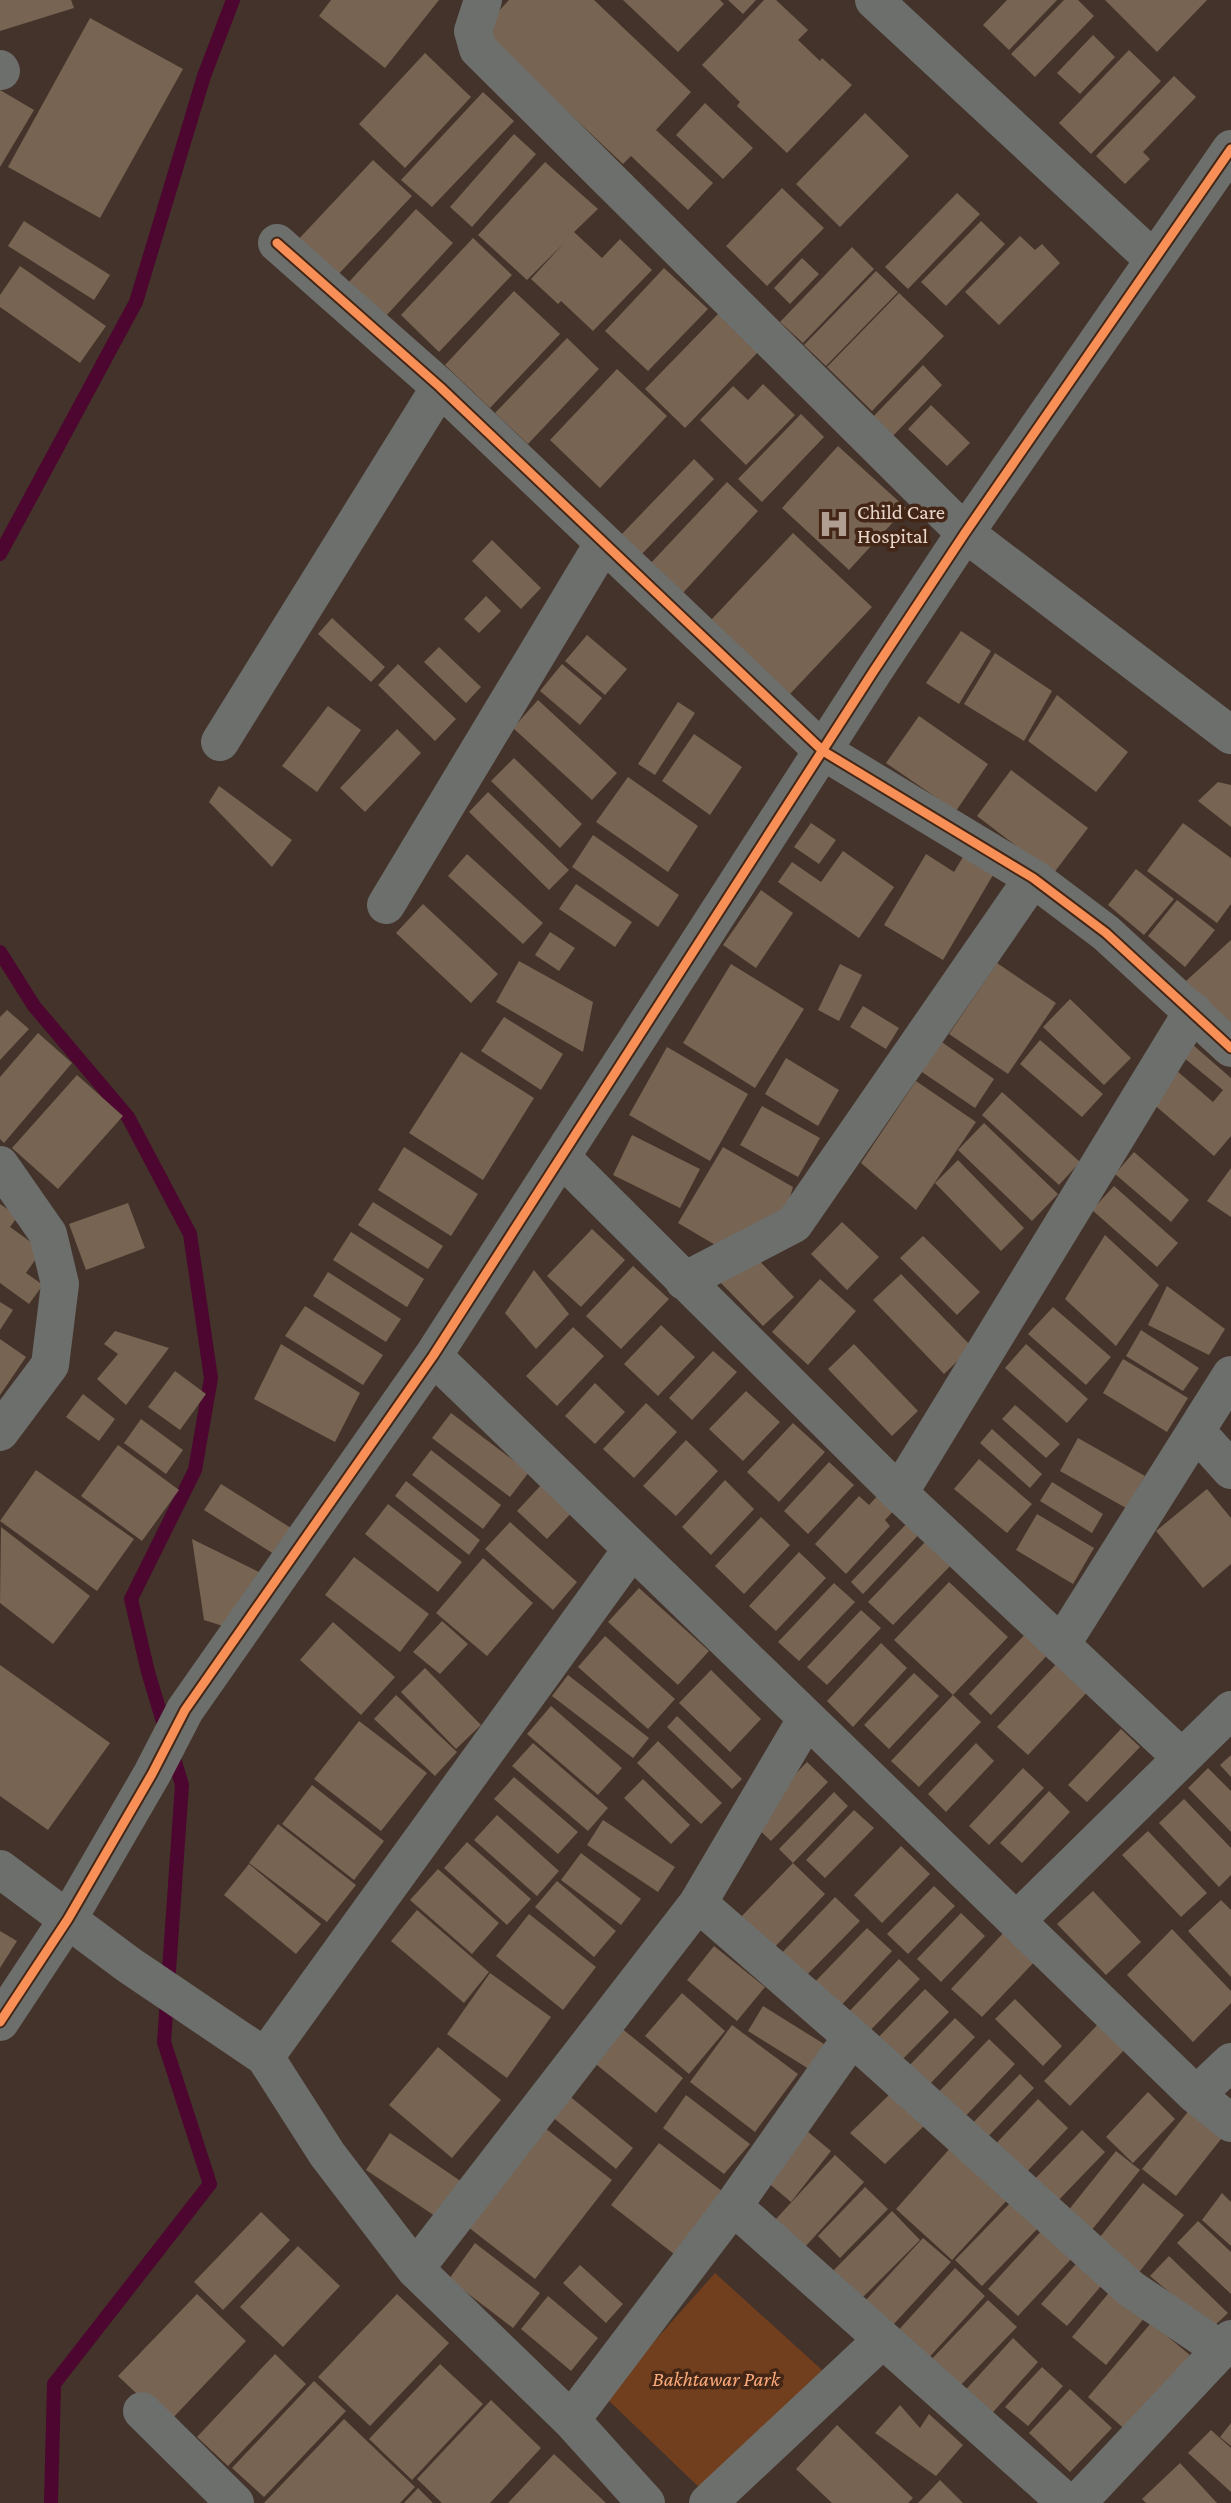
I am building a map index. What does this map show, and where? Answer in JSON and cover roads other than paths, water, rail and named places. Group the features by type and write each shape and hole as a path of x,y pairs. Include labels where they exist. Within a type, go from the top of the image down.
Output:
{"street":[{"path":"483,0 473,31 478,50 965,533 1231,735"},
{"path":"874,0 1153,259"},
{"path":"0,2022 68,1919 152,1774 185,1710 433,1356 965,533 1231,149"},
{"path":"277,243 440,387 823,751 1032,878 1107,933 1231,1048"},
{"path":"220,742 440,387"},
{"path":"386,905 603,544"},
{"path":"684,1282 794,1224 1032,878"},
{"path":"899,1493 1193,1011"},
{"path":"562,1158 899,1493 1181,1757"},
{"path":"0,1165 48,1234 60,1284 50,1365 0,1432"},
{"path":"433,1356 1196,2095 1231,2123"},
{"path":"1061,1645 1231,1375"},
{"path":"1196,1431 1231,1470"},
{"path":"265,2057 632,1549"},
{"path":"1016,1921 1231,1710"},
{"path":"415,2269 698,1903 807,1718"},
{"path":"0,1869 129,1965 265,2057 327,2154 415,2269 571,2420 646,2503"},
{"path":"698,1903 852,2037 1131,2289 1225,2344 1077,2503"},
{"path":"571,2420 733,2206 852,2037"},
{"path":"1196,2095 1231,2062"},
{"path":"733,2206 1067,2503"},
{"path":"708,2503 883,2340"},
{"path":"142,2411 235,2503"}],"waterway":[{"path":"0,554 136,302 204,76 233,0"},
{"path":"0,952 34,1006 128,1117 190,1234 211,1378 195,1470 131,1599 148,1672 182,1785 164,2042 210,2184 54,2384 51,2503"}],"place":[{"name":"Child Care Hospital","path":"834,524"}],"park label":[{"name":"Bakhtawar Park","path":"716,2379"}]}
